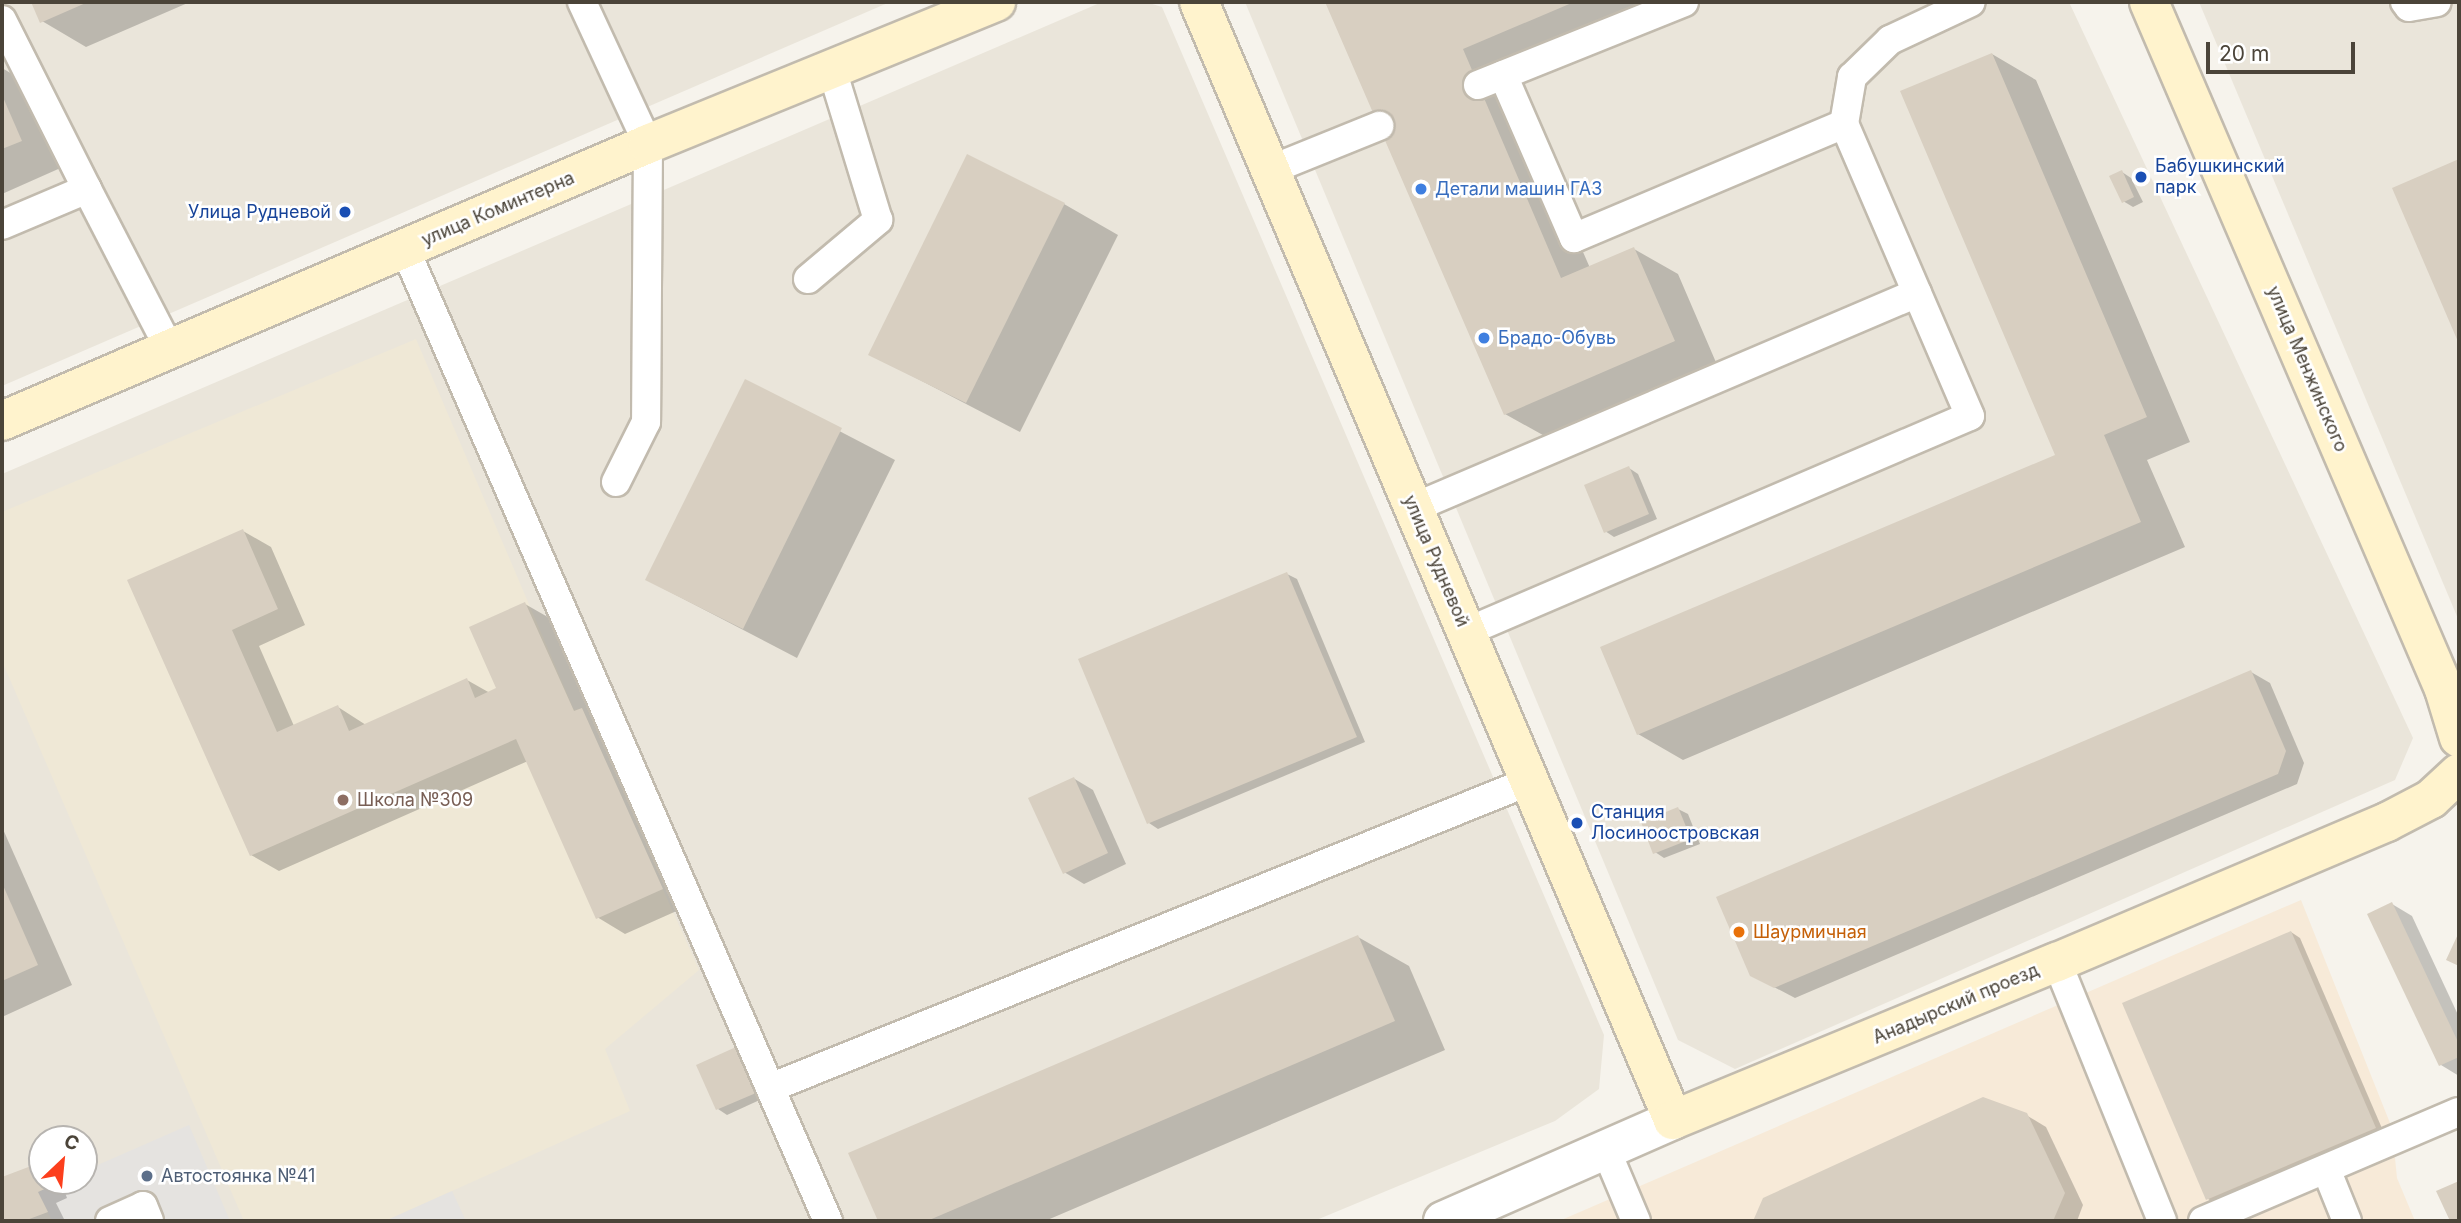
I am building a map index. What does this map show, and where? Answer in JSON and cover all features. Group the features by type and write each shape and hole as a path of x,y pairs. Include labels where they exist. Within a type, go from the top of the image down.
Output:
{"street":[{"name":"улица Коминтерна","path":"2,421 648,144 996,2"},
{"name":"улица Рудневой","path":"1199,2 1673,1120"},
{"name":"улица Менжинского","path":"2149,2 2444,689 2459,738"},
{"name":"Анадырский проезд","path":"1443,1221 1673,1120 2387,822 2431,799 2459,772"}],"lane":[{"path":"582,2 648,144 646,422 616,482"},
{"path":"1684,2 1491,80 1574,238 1844,124"},
{"path":"1466,632 1970,416 1844,124 1852,76 1890,40 1971,2"},
{"path":"2405,2 2409,7 2437,2"},
{"path":"2,20 170,349"},
{"path":"808,279 878,220 832,69"},
{"path":"1270,170 1379,126"},
{"path":"2,225 87,189"},
{"path":"405,249 828,1221"},
{"path":"1413,508 1917,293"},
{"path":"770,1088 1530,781"},
{"path":"2057,962 2162,1221"},
{"path":"2203,1221 2459,1112"},
{"path":"1606,1150 1636,1221"},
{"path":"2326,1169 2347,1221"},
{"path":"110,1221 143,1206 149,1221"}],"shaded area":[{"path":"2,2 890,2 2,386"},
{"path":"1102,2 1146,2 1162,7 1604,1035 1599,1089 1555,1121 1314,1221 2,1221 2,474"},
{"path":"1245,2 2069,2 2413,738 2395,780 1735,1069 1678,1040"},
{"path":"2199,2 2459,2 2459,621"},
{"name":"Школа №309","path":"416,339 574,710 582,708 699,970 605,1049 630,1111 385,1221 244,1221 2,661 2,512"},
{"path":"2301,900 2392,1128 2397,1178 2415,1221 1559,1221"},
{"name":"Автостоянка №41","path":"189,1125 230,1221 52,1221 39,1195 98,1195 98,1165"},
{"path":"452,1191 466,1221 385,1221"}],"building":[{"path":"31,2 88,2 40,23"},
{"path":"1325,2 1574,2 1463,49 1561,278 1634,247 1675,341 1504,415"},
{"path":"1992,53 2147,417 2104,435 2141,522 1637,735 1600,647 2055,455 1900,91"},
{"path":"2,95 22,141 2,149"},
{"path":"967,154 1065,203 966,403 868,355"},
{"path":"2459,159 2459,344 2392,188"},
{"path":"2122,170 2134,197 2122,203 2109,176"},
{"path":"745,379 842,428 743,629 645,580"},
{"path":"1629,466 1649,514 1604,533 1584,485"},
{"path":"243,529 278,609 232,630 277,732 338,705 349,731 467,678 475,698 496,688 469,627 525,602 574,711 582,708 663,889 596,919 516,739 250,856 127,580"},
{"path":"1287,572 1357,737 1147,824 1078,659"},
{"path":"2251,670 2286,751 2278,774 1774,988 1750,976 1716,897"},
{"path":"1074,777 1108,853 1063,874 1028,798"},
{"path":"1678,807 1691,839 1653,854 1641,822"},
{"path":"2,883 38,965 2,981"},
{"path":"2392,902 2459,1044 2459,1057 2439,1066 2367,914"},
{"path":"2291,931 2376,1128 2206,1200 2122,1003"},
{"path":"2459,932 2459,966 2446,960"},
{"path":"1358,935 1395,1021 927,1221 878,1221 848,1153"},
{"path":"736,1047 756,1093 716,1110 696,1065"},
{"path":"1983,1097 2027,1113 2065,1193 2053,1221 1753,1221 1763,1198"},
{"path":"28,1167 28,1195 40,1195 48,1212 24,1221 2,1221 2,1177"},
{"path":"2459,1181 2459,1221 2450,1221 2436,1191"}],"place":[{"name":"Бабушкинский парк","path":"2141,177"},
{"name":"Детали машин ГАЗ","path":"1421,189"},
{"name":"Улица Рудневой","path":"345,212"},
{"name":"Брадо-Обувь","path":"1484,338"},
{"name":"Школа №309","path":"343,800"},
{"name":"Станция Лосиноостровская","path":"1577,823"},
{"name":"Шаурмичная","path":"1739,932"},
{"name":"Автостоянка №41","path":"147,1176"}]}
